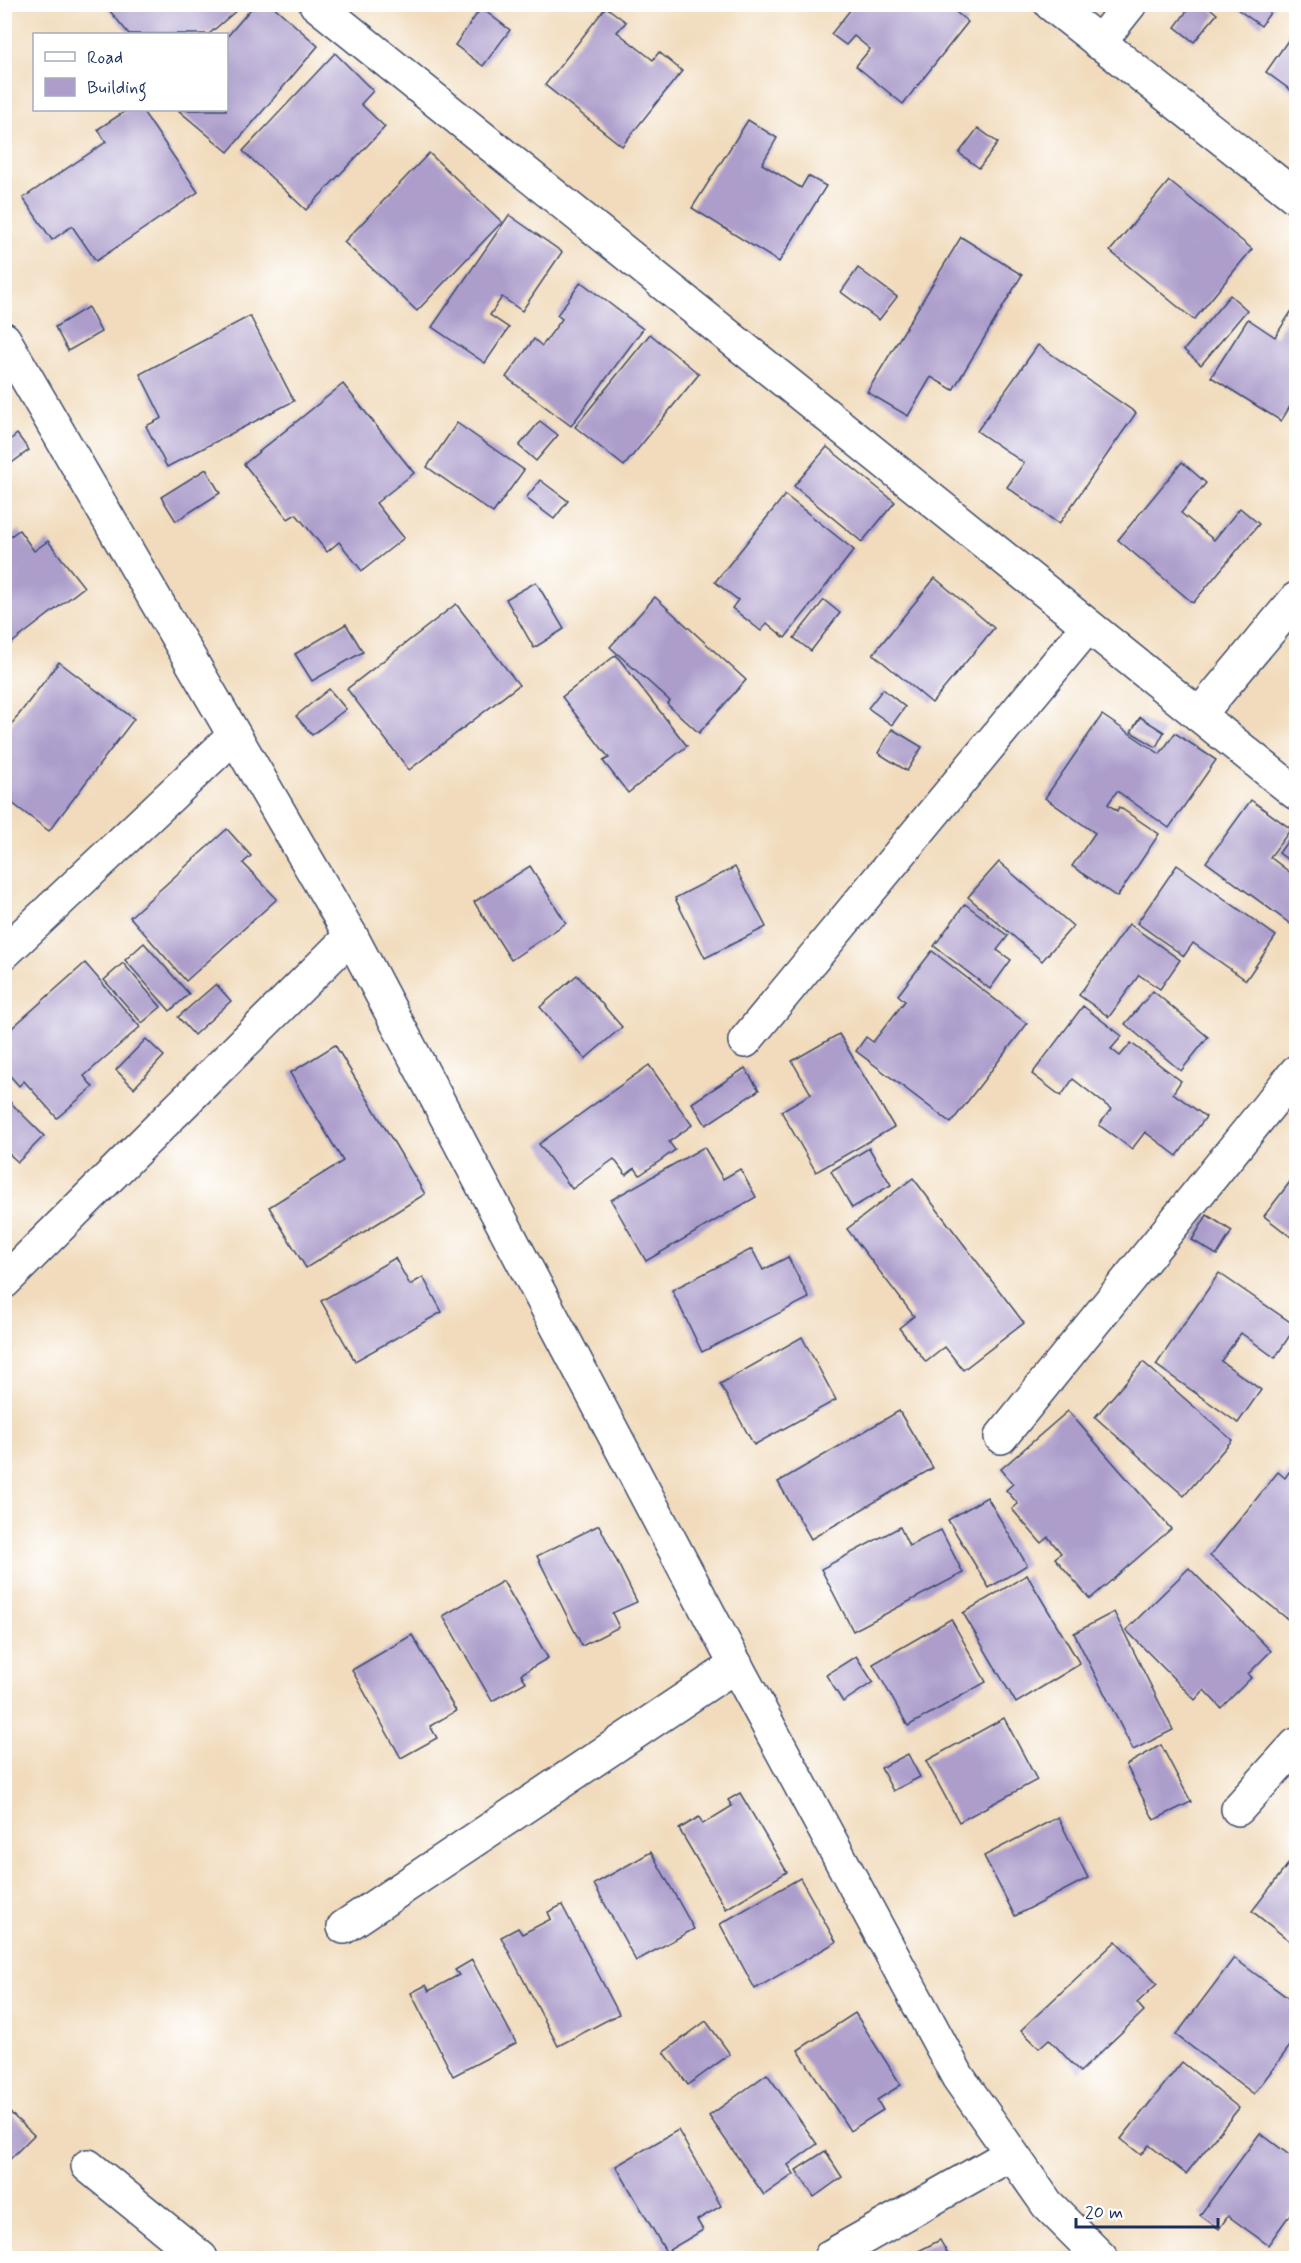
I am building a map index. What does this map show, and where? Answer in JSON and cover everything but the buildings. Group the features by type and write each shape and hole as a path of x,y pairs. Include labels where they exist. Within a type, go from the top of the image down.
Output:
{"street":[{"path":"316,4 1296,793"},
{"path":"1051,4 1296,197"},
{"path":"1099,43 1130,4"},
{"path":"4,339 351,936 736,1665 958,2077 1047,2204 1101,2259"},
{"path":"1199,715 1296,599"},
{"path":"745,1041 1088,626"},
{"path":"4,953 234,736"},
{"path":"4,1282 351,936"},
{"path":"1001,1437 1296,1072"},
{"path":"344,1927 736,1665"},
{"path":"1238,1809 1296,1745"},
{"path":"831,2256 1011,2154"},
{"path":"88,2166 201,2259"}]}
